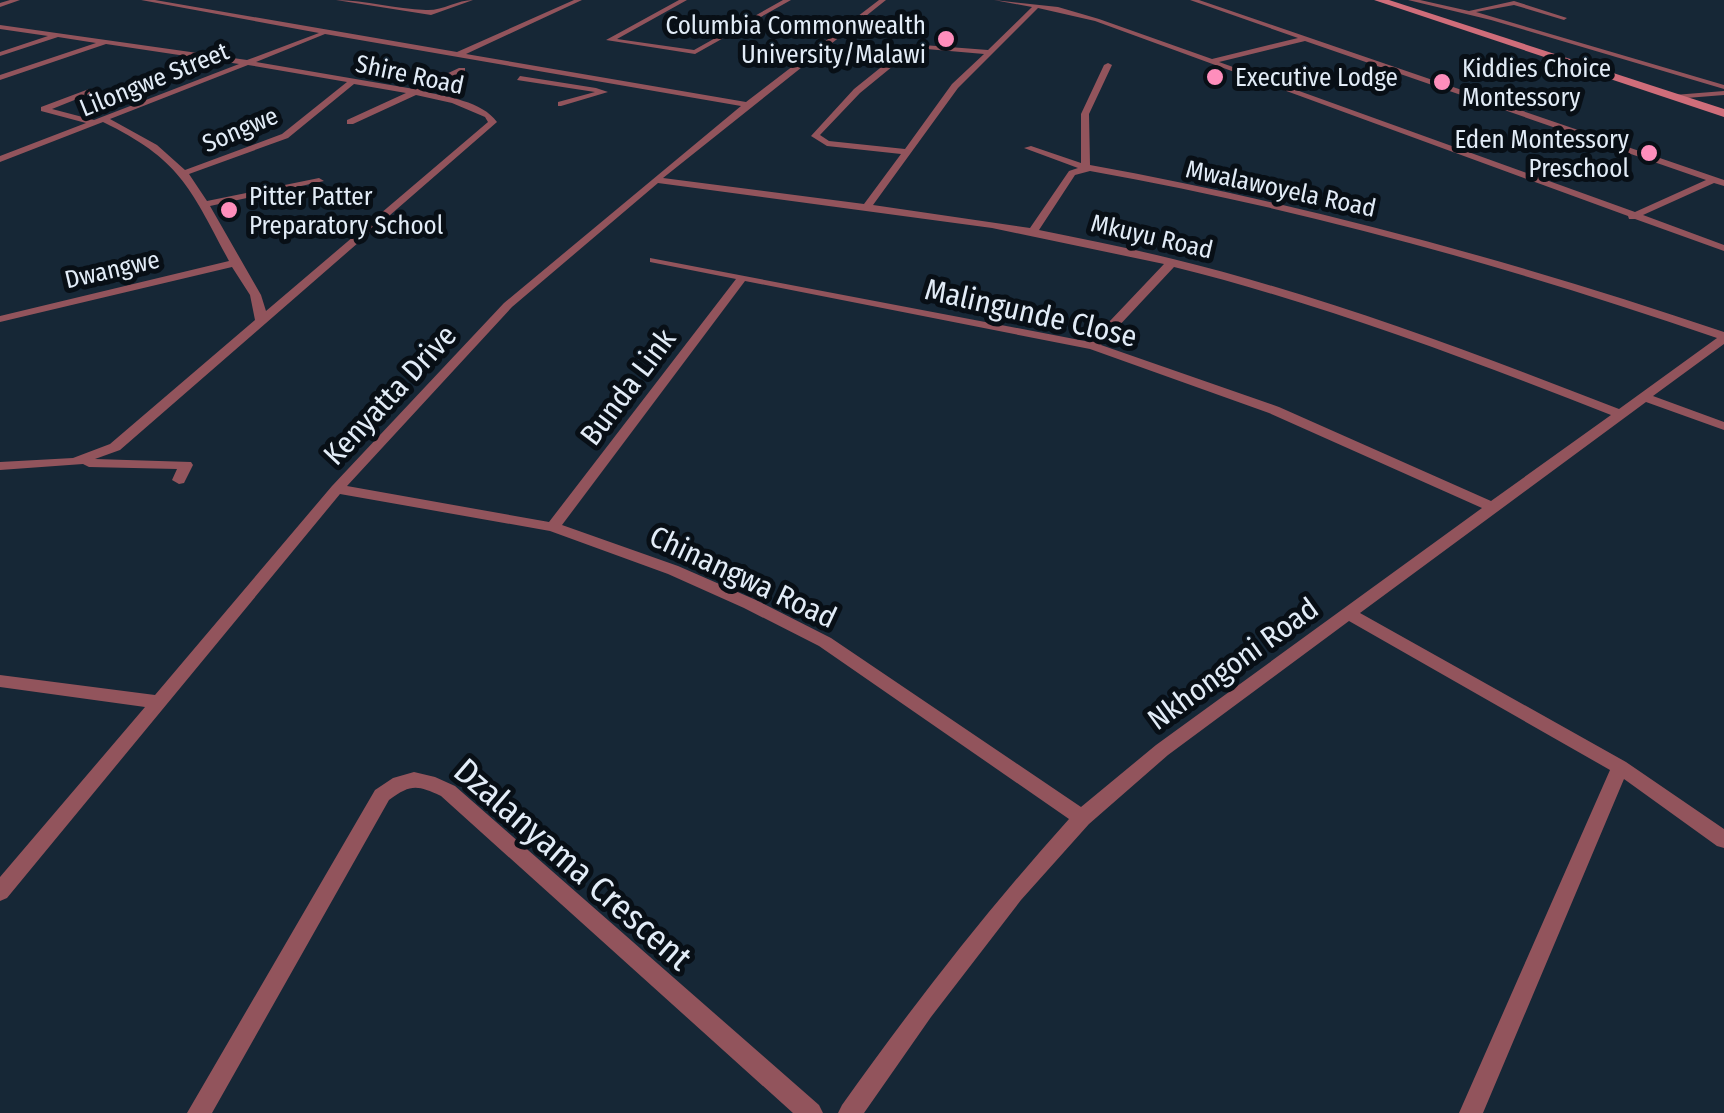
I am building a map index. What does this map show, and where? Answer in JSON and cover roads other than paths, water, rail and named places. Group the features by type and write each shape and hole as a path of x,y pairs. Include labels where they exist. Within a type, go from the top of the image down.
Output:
{"main road":[{"path":"1379,0 1406,4 1445,22 1724,113"}],"street":[{"path":"0,4 18,0"},
{"path":"144,0 747,105"},
{"path":"166,5 178,0"},
{"path":"338,0 427,13 470,0"},
{"path":"455,56 579,0"},
{"path":"684,0 610,40 681,52 698,51 788,0"},
{"name":"Kenyatta Drive","path":"0,892 338,489 508,306 747,105 884,0"},
{"path":"997,0 1088,17 1724,248"},
{"path":"1193,0 1719,182"},
{"path":"1445,22 1514,3 1564,18"},
{"path":"1406,4 1467,14 1724,90"},
{"path":"866,208 955,86 1037,5"},
{"name":"Shire Road","path":"0,28 60,34 415,92 466,105 488,115 493,122 104,454 75,462 0,466"},
{"path":"0,54 60,34"},
{"name":"Lilongwe Street","path":"0,160 322,34"},
{"path":"312,38 605,92"},
{"path":"1210,62 1308,38"},
{"path":"0,78 107,42"},
{"path":"907,152 830,143 815,136 857,91 913,46 989,52"},
{"path":"1033,232 1072,173 1086,168 1085,114 1108,64"},
{"path":"350,122 462,70"},
{"name":"Songwe","path":"187,172 285,136 353,81"},
{"path":"561,104 621,85"},
{"path":"1674,97 1724,90"},
{"path":"89,92 44,108 101,122 187,172 256,294 261,321"},
{"name":"Mwalawoyela Road","path":"1028,148 1086,168 1375,228 1548,278 1724,337"},
{"name":"Mkuyu Road","path":"657,180 1033,232 1172,262 1406,330 1618,413"},
{"path":"207,204 319,181"},
{"path":"1632,217 1719,182"},
{"name":"Malingunde Close","path":"654,260 1093,346 1274,410 1494,508"},
{"name":"Dwangwe","path":"0,318 235,262"},
{"path":"1093,346 1172,262"},
{"name":"Bunda Link","path":"553,527 743,277"},
{"name":"Nkhongoni Road","path":"850,1113 969,948 1082,818 1162,750 1618,413 1715,350 1724,337"},
{"path":"1642,396 1724,426"},
{"path":"75,462 186,465 178,480"},
{"name":"Chinangwa Road","path":"338,489 553,527 673,570 824,642 1082,818"},
{"path":"1348,614 1620,767 1724,840"},
{"path":"0,681 158,702"},
{"path":"1472,1113 1620,767"},
{"name":"Dzalanyama Crescent","path":"199,1113 382,795 402,779 422,778 448,791 810,1113"}],"place":[{"name":"Columbia Commonwealth University/Malawi","path":"946,39"},
{"name":"Executive Lodge","path":"1215,77"},
{"name":"Kiddies Choice Montessory","path":"1442,82"},
{"name":"Eden Montessory Preschool","path":"1649,153"},
{"name":"Pitter Patter Preparatory School","path":"229,210"}]}
